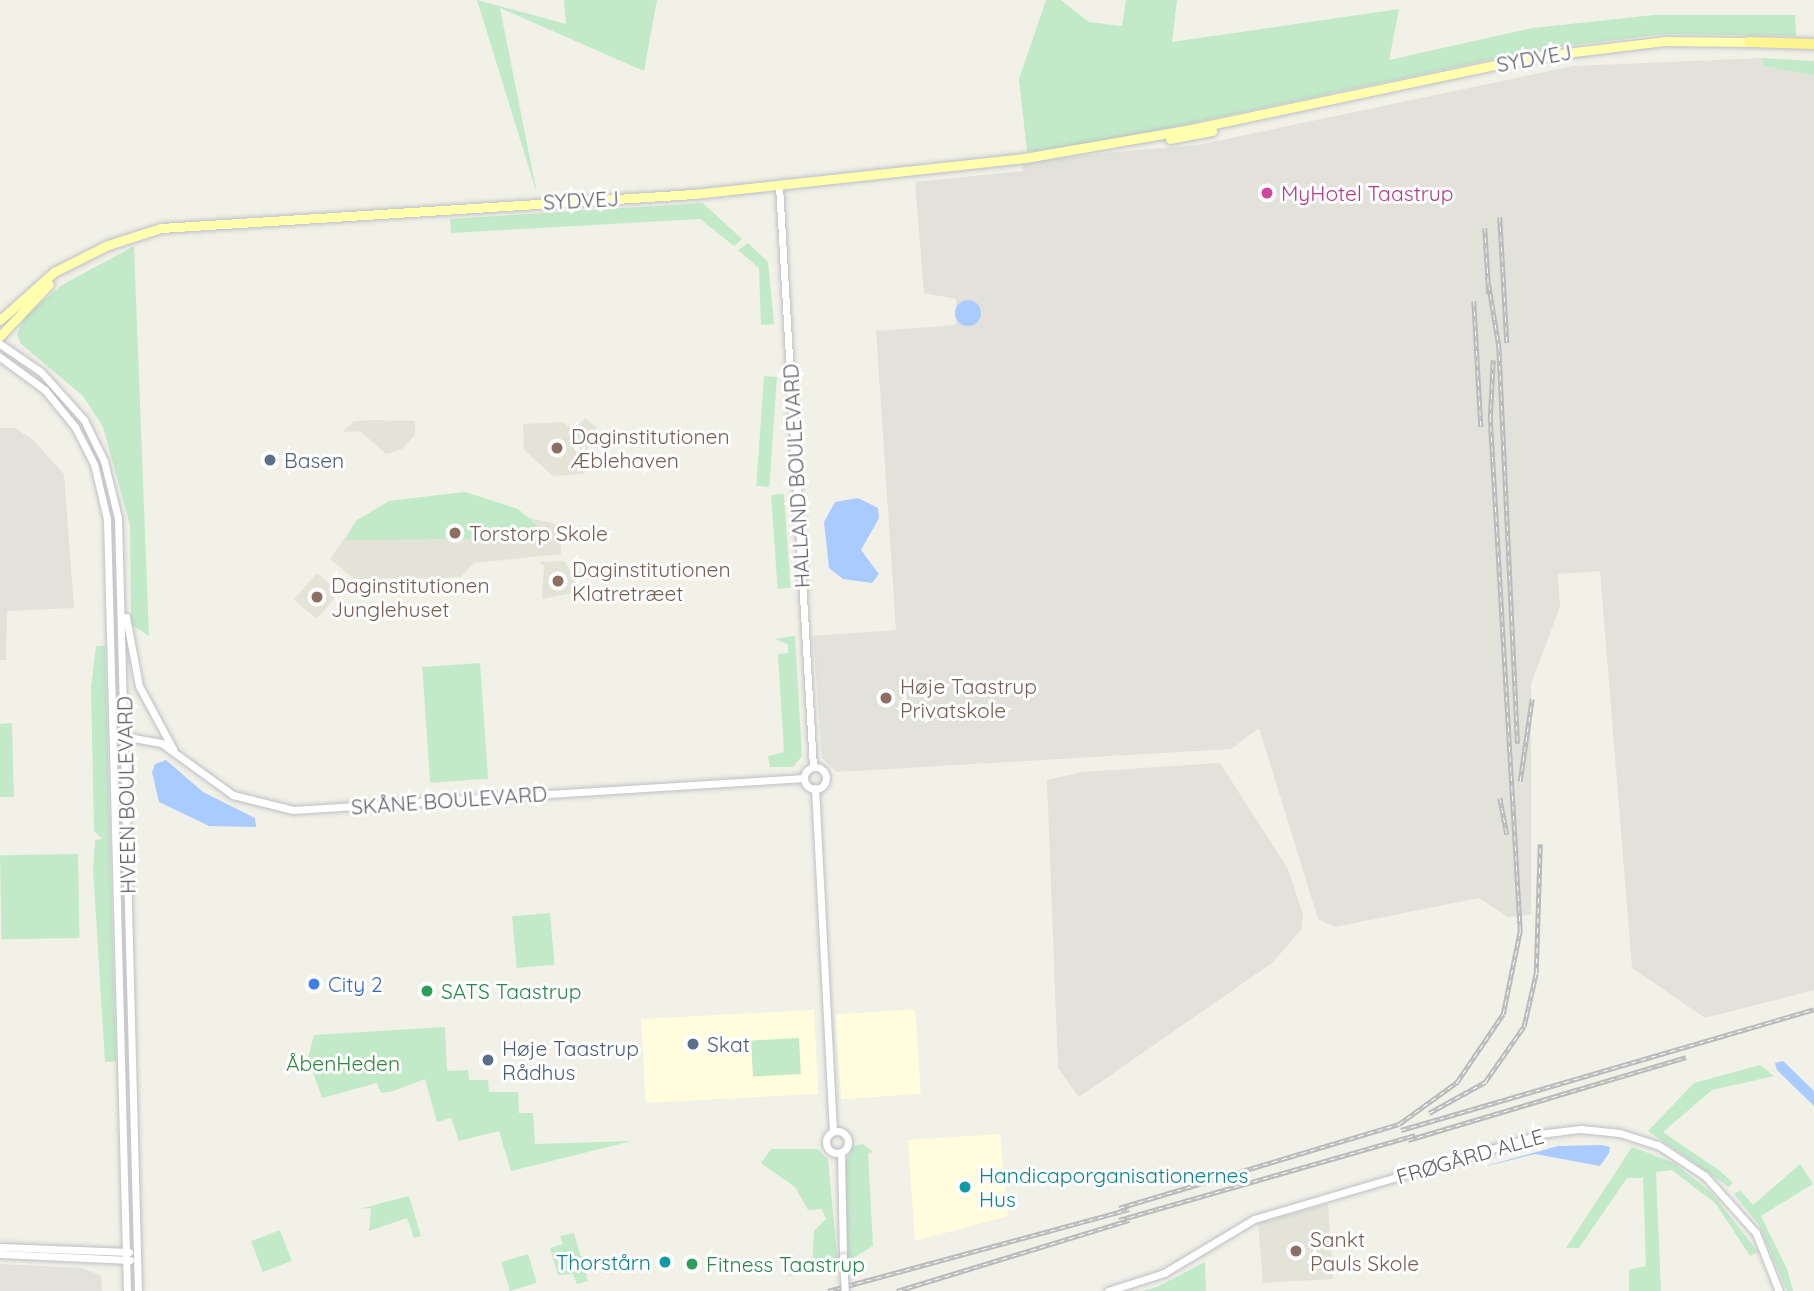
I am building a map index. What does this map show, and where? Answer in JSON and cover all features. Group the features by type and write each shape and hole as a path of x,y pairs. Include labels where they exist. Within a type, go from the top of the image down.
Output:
{"highway":[{"path":"1749,41 1814,44"}],"main road":[{"name":"SYDVEJ","path":"0,320 30,290 68,266 134,236 189,224 779,186 1187,137 1321,102 1578,50 1749,41"},
{"name":"SYDVEJ","path":"0,336 68,266"}],"street":[{"name":"HALLAND BOULEVARD","path":"779,186 813,767 826,777 815,789"},
{"name":"HVEEN BOULEVARD","path":"0,344 61,390 96,442 114,495 121,571 138,1291"},
{"name":"HVEEN BOULEVARD","path":"0,357 34,380 65,412 100,484 108,538 127,1291"},
{"path":"121,571 136,676 173,749"},
{"name":"SKÅNE BOULEVARD","path":"113,736 125,736 173,749 223,790 293,810 804,778"},
{"path":"813,767 804,778 815,789 834,1113 836,1131 848,1140 837,1152"},
{"name":"FRØGÅRD ALLE","path":"1108,1291 1164,1273 1254,1219 1547,1133 1581,1129 1643,1140 1705,1176 1756,1233 1779,1291"},
{"path":"836,1131 826,1142 837,1152 845,1291"},
{"path":"0,1247 126,1256"},
{"path":"0,1254 137,1256"}],"shaded area":[{"path":"1762,58 1763,66 1814,75 1814,990 1705,1018 1632,968 1600,571 1558,574 1560,607 1531,684 1531,915 1508,917 1479,898 1335,927 1318,919 1259,728 1231,749 837,772 822,758 813,636 896,630 876,331 956,325 956,299 924,293 915,182 1023,171 1022,164 1094,154 1198,145 1573,66"},
{"name":"Daginstitutionen Æblehaven","path":"585,418 597,428 586,441 591,466 583,474 553,476 524,450 523,424 563,422 574,431"},
{"path":"354,421 415,421 415,435 402,449 386,454 360,431 343,432"},
{"path":"0,428 15,428 32,439 64,474 74,608 7,611 6,660 0,660"},
{"name":"Torstorp Skole","path":"465,492 518,509 522,516 560,525 561,554 474,563 461,577 445,578 354,579 330,559 356,521 390,501"},
{"name":"Daginstitutionen Klatretræet","path":"564,561 582,591 542,599 544,566 539,562"},
{"name":"Daginstitutionen Junglehuset","path":"317,573 340,593 317,619 294,599"},
{"path":"1220,763 1288,869 1303,915 1301,930 1272,963 1079,1097 1058,1068 1047,780 1083,772"},
{"path":"915,1009 921,1094 841,1099 835,1015"},
{"path":"814,1010 818,1094 646,1103 641,1019"},
{"path":"1000,1134 1008,1216 915,1241 908,1140"},
{"name":"Sankt Pauls Skole","path":"1328,1204 1333,1279 1263,1283 1258,1223"},
{"path":"0,1264 80,1268 101,1275 102,1291 0,1291"}],"green space":[{"path":"477,0 566,24 564,0 657,0 644,71 500,8 537,194"},
{"path":"1046,0 1061,0 1089,22 1122,26 1126,0 1177,0 1172,42 1399,9 1389,60 1533,28 1654,15 1795,15 1796,36 1664,34 1535,50 1127,137 1027,152 1019,79"},
{"path":"1762,58 1814,61 1814,75 1763,66"},
{"path":"703,203 742,239 734,246 700,219 451,233 450,219"},
{"path":"748,243 768,262 774,324 761,325 759,268 738,250"},
{"path":"134,246 149,636 131,624 130,525 103,427 83,396 21,344 17,334 26,315 62,285"},
{"path":"764,376 777,377 769,487 756,486"},
{"path":"465,492 518,509 537,525 525,538 346,540 356,521 389,501"},
{"path":"784,494 791,588 778,589 771,495"},
{"path":"795,636 802,756 793,767 770,767 768,756 784,752 778,654 788,653 788,644 775,639"},
{"path":"96,646 105,646 116,1061 105,1062 93,869 95,840 102,839 94,831 91,688"},
{"path":"480,663 488,779 430,783 422,667"},
{"path":"12,723 14,797 0,797 0,724"},
{"path":"78,854 79,938 1,939 0,855"},
{"path":"550,913 555,965 517,968 512,916"},
{"name":"ÅbenHeden","path":"445,1027 447,1071 468,1070 469,1080 488,1080 489,1092 518,1092 519,1113 533,1113 535,1144 632,1141 511,1171 499,1131 459,1141 451,1118 437,1122 425,1079 390,1092 381,1093 377,1083 322,1098 308,1058 314,1035"},
{"path":"799,1038 801,1074 753,1076 751,1041"},
{"path":"1760,1065 1774,1076 1712,1090 1663,1132 1720,1171 1733,1183 1729,1187 1648,1131 1694,1083"},
{"path":"863,1144 873,1152 868,1153 873,1246 848,1261 842,1169 853,1146"},
{"path":"1632,1147 1674,1163 1711,1192 1758,1252 1750,1256 1716,1204 1672,1170 1656,1172 1661,1291 1629,1291 1629,1270 1646,1266 1643,1178 1627,1178 1579,1248 1566,1248"},
{"path":"771,1149 817,1149 828,1159 838,1265 784,1277 812,1267 814,1231 826,1219 822,1209 808,1210 795,1187 761,1163"},
{"path":"1800,1164 1813,1184 1761,1216 1787,1269 1793,1291 1787,1291 1759,1225 1734,1194 1740,1190 1753,1205"},
{"path":"409,1196 421,1236 414,1238 407,1218 369,1231 371,1208 359,1209"},
{"path":"280,1230 292,1261 263,1272 251,1241"},
{"path":"574,1233 588,1281 577,1284 573,1274 558,1275 550,1248 563,1244 560,1236"},
{"path":"528,1254 537,1283 510,1291 501,1262"},
{"path":"1205,1262 1206,1291 1142,1291 1157,1287"}],"water":[{"path":"968,300 977,304 981,313 977,322 968,326 959,322 955,313 959,304"},
{"path":"858,498 878,508 879,518 861,550 879,574 872,583 843,579 829,568 824,522 835,502"},
{"path":"166,760 203,792 255,818 256,827 209,826 159,802 152,772 155,764"},
{"path":"1783,1061 1814,1091 1814,1106 1777,1070 1775,1063"},
{"path":"1558,1146 1610,1147 1600,1166 1535,1154 1475,1169"}],"railway":[{"path":"1500,217 1507,343"},
{"path":"1485,228 1489,294"},
{"path":"1489,285 1499,346 1518,744"},
{"path":"1474,301 1481,427"},
{"path":"1119,1208 1399,1124 1457,1082 1503,1014 1520,931 1490,419 1493,360"},
{"path":"1520,781 1532,699"},
{"path":"1500,798 1507,834"},
{"path":"1429,1113 1485,1082 1524,1026 1536,973 1540,844"},
{"path":"1401,1130 1814,1009"},
{"path":"1408,1140 1686,1057"},
{"path":"1119,1220 1415,1135"},
{"path":"828,1291 1129,1209"},
{"path":"897,1291 1129,1220"}],"place":[{"name":"MyHotel Taastrup","path":"1267,193"},
{"name":"Daginstitutionen Æblehaven","path":"557,448"},
{"name":"Basen","path":"270,460"},
{"name":"Torstorp Skole","path":"455,533"},
{"name":"Daginstitutionen Klatretræet","path":"558,581"},
{"name":"Daginstitutionen Junglehuset","path":"317,597"},
{"name":"Høje Taastrup Privatskole","path":"886,698"},
{"name":"City 2","path":"314,984"},
{"name":"SATS Taastrup","path":"427,991"},
{"name":"Skat","path":"693,1044"},
{"name":"Høje Taastrup Rådhus","path":"488,1060"},
{"name":"Handicaporganisationernes Hus","path":"965,1187"},
{"name":"Sankt Pauls Skole","path":"1296,1251"},
{"name":"Thorstårn","path":"665,1262"},
{"name":"Fitness Taastrup","path":"692,1264"}]}
